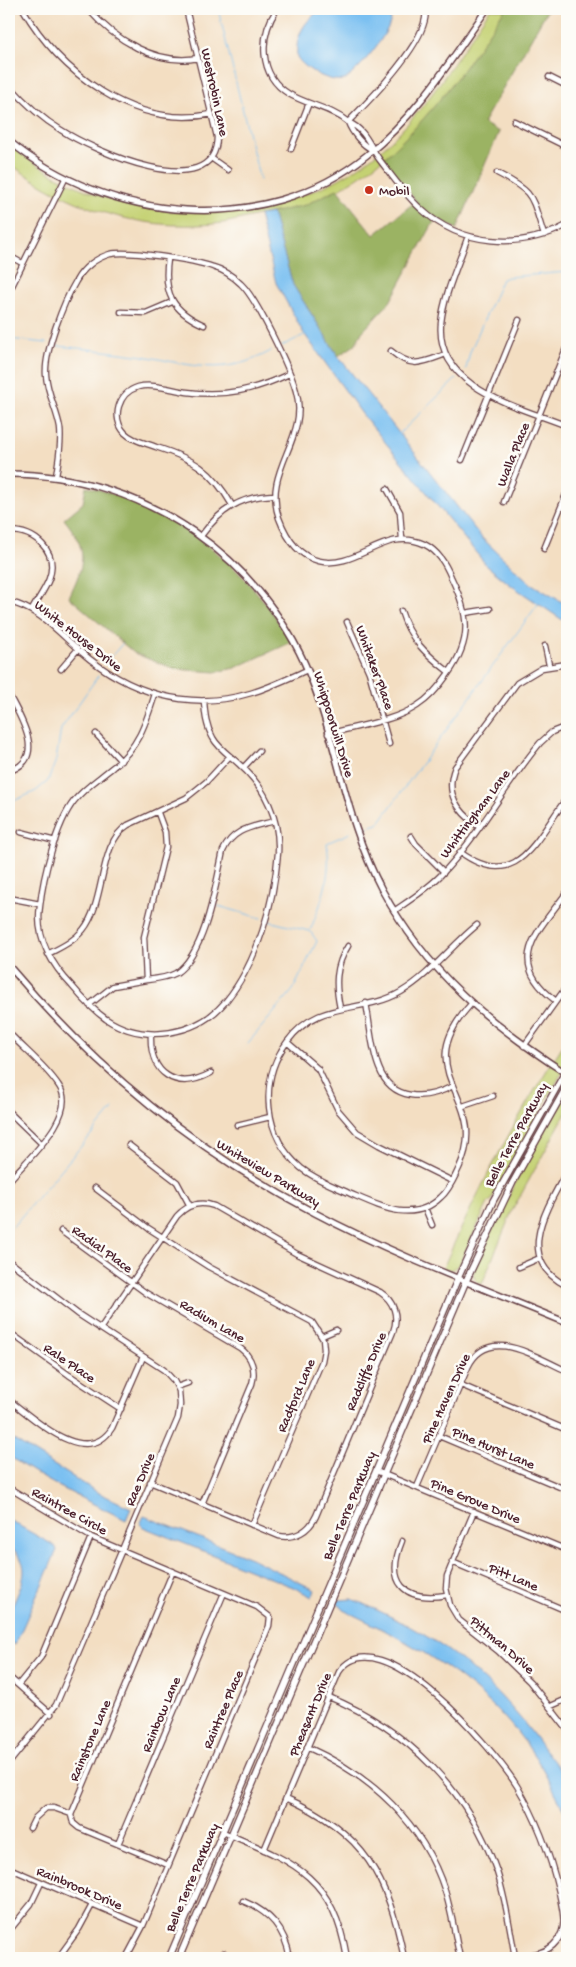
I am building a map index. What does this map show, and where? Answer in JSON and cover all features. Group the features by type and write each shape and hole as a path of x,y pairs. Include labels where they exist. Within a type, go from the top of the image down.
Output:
{"main road":[{"name":"Belle Terre Parkway","path":"169,1958 458,1278 493,1201 566,1072"},
{"name":"Belle Terre Parkway","path":"179,1958 466,1281 513,1182 567,1086"}],"street":[{"path":"23,9 58,58 80,77 102,91 121,101 150,110 189,116 212,114"},
{"path":"88,9 113,34 138,48 176,60 198,58"},
{"name":"Westrobin Lane","path":"186,9 217,139 211,158"},
{"path":"276,9 264,39 267,67 273,78 283,90 330,112 362,132 370,142 373,150 422,210 444,226 468,236 507,241 544,235 567,224"},
{"path":"348,122 389,78 420,35 425,24 425,9"},
{"path":"9,141 35,161 65,179 109,197 141,205 182,210 223,209 267,202 304,191 339,174 373,150 419,105 487,9"},
{"path":"549,77 567,86"},
{"path":"9,85 27,105 56,127 86,145 113,157 151,167 187,170 202,166 211,158 228,170"},
{"path":"291,149 308,103"},
{"path":"514,121 567,147"},
{"path":"497,173 520,185 529,193 544,235"},
{"path":"9,292 65,179"},
{"path":"468,236 442,320 442,336 446,354 465,381 489,394 567,426"},
{"path":"56,477 61,439 48,385 46,365 51,345 74,284 87,267 111,254 131,254 211,266 239,281 253,300 297,393 298,417 295,432 279,470 274,495 277,513 288,538 300,551 314,559 341,561 387,541 402,539 423,544 439,556 459,592 465,613 464,643 458,658 434,692 421,704 406,712 383,720 328,734"},
{"path":"9,256 22,263"},
{"path":"168,259 166,282 172,302 188,317 204,325"},
{"path":"121,312 146,313 172,302"},
{"path":"462,460 519,320"},
{"name":"Walla Place","path":"504,502 567,346"},
{"path":"391,351 405,361 414,363 426,362 446,354"},
{"path":"232,505 218,482 200,465 185,457 136,440 126,433 118,418 120,404 128,392 141,387 201,394 229,393 259,387 289,374"},
{"name":"Whippoorwill Drive","path":"9,474 56,477 96,486 132,498 173,518 201,536 233,563 264,596 291,636 317,694 356,834 394,911 434,966 470,1004 524,1046 566,1072"},
{"path":"387,488 400,512 402,539"},
{"path":"544,550 567,492"},
{"path":"201,536 215,518 232,505 249,498 274,495"},
{"path":"9,531 23,532 35,537 45,547 50,556 51,569 49,580 32,610"},
{"name":"White House Drive","path":"9,602 32,610 116,678 155,694 204,701 252,693 307,670"},
{"path":"465,613 490,609"},
{"path":"401,611 409,632 419,648 449,672"},
{"name":"Whitaker Place","path":"347,622 369,672 389,744"},
{"path":"545,646 549,666"},
{"path":"61,669 78,649"},
{"path":"479,826 463,815 455,802 451,786 454,770 512,688 532,673 549,666 567,664"},
{"path":"155,694 141,735 121,761 76,799 65,816 55,841 40,904 40,931 48,954 56,969 89,1005 118,1026 150,1034 172,1033 196,1024 218,1010 235,988 258,941 269,905 278,854 274,821 264,793 244,768 218,744 209,731 204,701"},
{"path":"9,695 27,732 30,745 23,762 9,771"},
{"name":"Whittingham Lane","path":"394,911 422,892 444,872 540,743 552,732 567,726"},
{"path":"96,734 121,761"},
{"path":"244,768 259,750"},
{"path":"48,954 74,940 90,919 112,845 118,833 128,825 158,813 197,790 230,756"},
{"path":"460,852 474,862 489,868 501,868 514,864 528,853 567,798"},
{"path":"146,980 144,937 166,851 165,832 158,813"},
{"path":"89,1005 114,986 171,975 181,969 188,959 209,914 223,851 228,841 241,830 274,821"},
{"path":"21,832 55,841"},
{"path":"410,836 417,846 444,872"},
{"path":"556,1001 534,981 529,968 528,954 534,937 567,892"},
{"path":"9,898 40,904"},
{"path":"470,1004 454,1024 446,1043 445,1064 463,1106 467,1123 467,1142 464,1156 452,1181 441,1197 425,1208 403,1212 388,1210 309,1174 286,1151 270,1117 268,1096 272,1072 287,1042 309,1021 340,1008 366,1004 399,993 434,966 477,925"},
{"path":"340,1008 336,978 340,960 348,946"},
{"name":"Whiteview Parkway","path":"9,966 55,1018 98,1061 156,1110 205,1147 315,1214 365,1238 567,1323"},
{"path":"524,1046 567,986"},
{"path":"366,1004 377,1064 389,1083 401,1092 418,1097 432,1096 453,1086"},
{"path":"9,1033 56,1081 63,1094 65,1105 61,1118 9,1180"},
{"path":"150,1034 152,1058 166,1075 177,1080 189,1082 211,1073"},
{"path":"287,1042 318,1069 338,1110 357,1132 452,1181"},
{"path":"463,1106 493,1096"},
{"path":"9,1112 41,1143"},
{"path":"237,1125 270,1117"},
{"path":"100,1329 178,1214 190,1206 177,1182 128,1145"},
{"path":"567,1171 566,1177 540,1225 537,1241 540,1258 552,1276 567,1286"},
{"path":"94,1188 162,1238 226,1277 310,1321 322,1336 336,1330"},
{"name":"Radcliffe Drive","path":"150,1482 279,1536 290,1537 301,1533 313,1522 394,1332 396,1313 390,1301 380,1292 292,1251 214,1206 203,1204 190,1206"},
{"path":"425,1208 432,1225"},
{"name":"Radial Place","path":"61,1231 131,1283"},
{"path":"519,1267 540,1258"},
{"path":"9,1261 100,1329 164,1370 177,1387 188,1383"},
{"name":"Radium Lane","path":"131,1283 240,1348 248,1355 252,1364"},
{"name":"Rale Place","path":"9,1332 121,1409"},
{"name":"Radford Lane","path":"252,1525 322,1361 324,1347 322,1336"},
{"name":"Pine Haven Drive","path":"418,1487 474,1357 483,1349 493,1345 508,1346 567,1371"},
{"path":"9,1400 68,1440 83,1445 97,1442 107,1436 121,1409 143,1357"},
{"path":"202,1504 251,1388 254,1377 252,1364 259,1362"},
{"path":"461,1385 567,1430"},
{"name":"Rae Drive","path":"9,1762 51,1714 179,1415 180,1402 177,1387"},
{"name":"Pine Hurst Lane","path":"439,1436 567,1490"},
{"name":"Pine Grove Drive","path":"376,1471 567,1550"},
{"name":"Raintree Circle","path":"9,1488 91,1537 122,1550"},
{"path":"402,1541 395,1565 397,1576 402,1586 412,1594 422,1597 447,1595 447,1578 452,1562 474,1511"},
{"path":"18,1685 41,1656 91,1537"},
{"name":"Raintree Place","path":"122,1550 263,1610 269,1616 270,1622 142,1926 126,1958"},
{"name":"Pitt Lane","path":"452,1562 567,1611"},
{"name":"Rainstone Lane","path":"71,1814 173,1571"},
{"name":"Rainbow Lane","path":"118,1844 224,1593"},
{"name":"Pittman Drive","path":"447,1595 451,1608 460,1620 512,1664 551,1706 567,1729"},
{"name":"Pheasant Drive","path":"264,1850 339,1672 347,1664 362,1657 377,1659 415,1680 451,1708 480,1736 502,1764 522,1796 541,1834 555,1874 564,1921 562,1934 552,1947 541,1953 513,1958"},
{"path":"9,1677 51,1714"},
{"path":"329,1697 366,1714 402,1739 434,1768 457,1795 481,1836 495,1866 504,1896 513,1958"},
{"path":"551,1706 567,1699"},
{"path":"307,1747 345,1765 368,1781 388,1799 414,1829 432,1860 445,1890 460,1958"},
{"path":"9,1751 14,1756"},
{"path":"286,1798 309,1808 330,1821 347,1835 366,1856 380,1878 391,1902 404,1958"},
{"path":"30,1828 33,1820 44,1808 54,1808 71,1814 71,1819 77,1826 168,1865"},
{"path":"224,1832 295,1865 322,1891 340,1925 347,1958"},
{"name":"Rainbrook Drive","path":"9,1868 142,1926"},
{"path":"9,1931 30,1904 41,1883"},
{"path":"243,1901 262,1911 273,1920 285,1937 290,1958"},
{"path":"58,1958 79,1929 92,1905"}],"green space":[{"path":"490,9 505,9 462,74 425,120 376,165 335,192 300,207 220,223 186,225 158,224 131,220 80,204 32,179 9,163 9,144 36,164 65,181 95,194 125,203 157,209 189,212 222,211 256,207 291,199 339,179 368,160 398,134 427,101"},
{"path":"505,9 548,9 483,123 499,132 457,229 436,218 390,302 362,332 355,345 338,356 293,285 272,213 305,205 337,189 374,235 416,201 383,159 434,107 478,49"},
{"path":"86,486 133,502 199,538 237,571 254,589 292,642 235,668 216,672 174,669 134,653 69,597 81,566 82,557 78,539 64,519 83,503"},
{"path":"567,1039 567,1064 491,1201 488,1203 459,1265 451,1270 443,1268 470,1209 500,1151 532,1094"},
{"path":"567,1090 567,1111 512,1211 482,1284 474,1278 476,1263 515,1183"}],"water":[{"path":"322,9 369,9 386,14 391,18 385,33 372,52 344,80 331,79 317,74 300,62 297,57 298,42 302,29"},
{"path":"272,213 293,285 338,356 482,538 530,583 567,605 567,623 512,586 487,566 362,414 303,332 276,283 259,215"},
{"path":"9,1437 97,1492 131,1508 126,1520 51,1482 9,1456"},
{"path":"144,1516 251,1558 315,1590 312,1597 293,1587 143,1527 140,1524"},
{"path":"9,1520 55,1546 57,1550 15,1645 9,1642 8,1621 24,1572 23,1563 9,1546"},
{"path":"352,1599 382,1612 434,1641 480,1676 501,1697 521,1719 560,1770 568,1791 567,1817 545,1773 527,1745 506,1719 457,1675 402,1640 343,1610 337,1603 339,1600"}],"waterway":[{"path":"218,9 260,180"},
{"path":"466,369 470,352 502,279 567,272"},
{"path":"282,346 306,334"},
{"path":"9,339 46,343"},
{"path":"58,346 143,356 208,367 238,364 271,351"},
{"path":"399,434 456,379"},
{"path":"361,829 378,824 538,604"},
{"path":"110,658 122,644"},
{"path":"9,803 36,791 48,781 56,760 61,729 98,676"},
{"path":"248,1043 293,990 317,941 310,931 325,888 328,866 327,843 350,833"},
{"path":"218,906 261,918"},
{"path":"268,921 309,931"},
{"path":"9,1231 113,1109"}],"place":[{"name":"Mobil","path":"369,190"}]}
